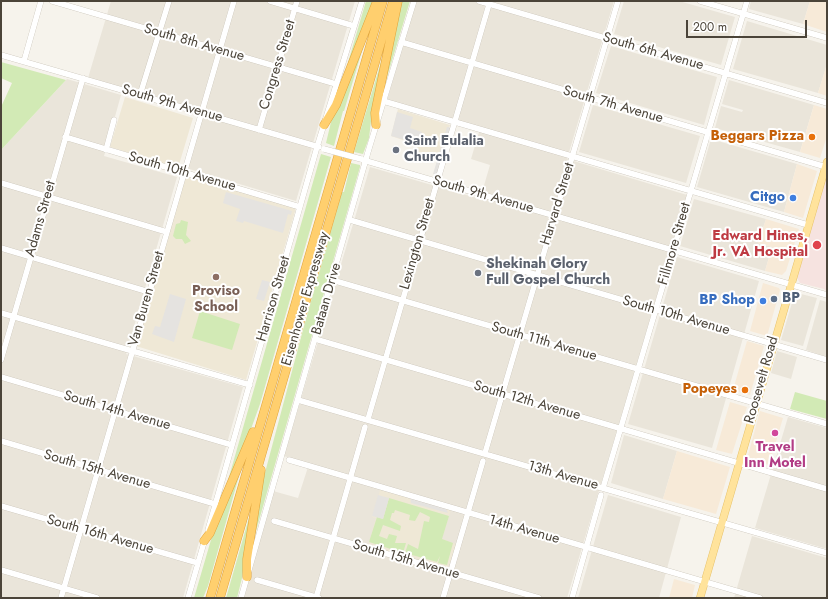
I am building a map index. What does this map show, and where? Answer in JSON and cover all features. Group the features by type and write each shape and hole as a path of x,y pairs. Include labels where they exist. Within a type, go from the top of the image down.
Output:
{"highway":[{"path":"324,125 336,104 377,1"},
{"name":"Eisenhower Expressway","path":"210,598 383,1"},
{"name":"Eisenhower Expressway","path":"220,598 393,1"},
{"path":"376,125 375,113 398,1"},
{"path":"204,541 210,533 253,433 262,418"},
{"path":"247,577 247,559 261,474 260,459"}],"main road":[{"name":"Roosevelt Road","path":"700,598 826,164"}],"street":[{"path":"24,61 41,1"},
{"name":"South 8th Avenue","path":"52,1 336,84"},
{"path":"140,95 169,1"},
{"name":"Van Buren Street","path":"60,598 234,1"},
{"path":"270,1 354,26"},
{"name":"Congress Street","path":"259,130 297,1"},
{"name":"Harrison Street","path":"188,598 317,147 362,1"},
{"name":"Bataan Drive","path":"241,598 350,220 363,160 376,125 414,1"},
{"name":"South 6th Avenue","path":"479,1 489,2 825,102"},
{"name":"Harvard Street","path":"485,453 618,1"},
{"path":"700,1 827,38"},
{"name":"Fillmore Street","path":"603,488 747,1"},
{"name":"Lexington Street","path":"368,419 489,2"},
{"name":"South 7th Avenue","path":"401,42 589,98 826,164"},
{"name":"South 9th Avenue","path":"1,55 827,295"},
{"name":"Adams Street","path":"1,360 82,78"},
{"path":"383,102 808,225"},
{"path":"106,150 114,120"},
{"name":"South 10th Avenue","path":"64,137 300,207"},
{"path":"1,183 167,232"},
{"name":"South 10th Avenue","path":"350,220 827,360"},
{"path":"1,248 149,292"},
{"name":"South 11th Avenue","path":"332,280 827,424"},
{"path":"1,313 250,385"},
{"name":"South 12th Avenue","path":"315,340 827,488"},
{"name":"South 14th Avenue","path":"1,377 232,445"},
{"name":"13th Avenue","path":"298,400 827,553"},
{"path":"257,580 317,598 365,427"},
{"name":"South 15th Avenue","path":"1,441 216,504"},
{"name":"14th Avenue","path":"289,460 760,598"},
{"path":"444,598 483,462"},
{"path":"572,598 601,495"},
{"name":"South 16th Avenue","path":"1,506 198,563"},
{"name":"South 15th Avenue","path":"274,521 539,598"},
{"path":"1,570 97,598"}],"shaded area":[{"path":"111,1 355,1 296,201 186,168 203,112 88,78"},
{"path":"416,1 614,1 567,159 687,195 567,598 243,598 273,491 298,498 309,464 284,456 370,167 480,199 490,165 471,159 480,129 387,100"},
{"path":"624,1 679,1 735,17 721,65 614,34"},
{"path":"751,1 810,1 803,24 749,9"},
{"path":"810,1 827,1 827,32 803,24"},
{"path":"747,21 827,45 827,64 818,93 733,69"},
{"path":"611,46 717,77 704,125 596,93"},
{"path":"827,64 827,96 818,93"},
{"path":"67,79 121,95 104,156 177,177 126,354 243,387 183,598 1,598 1,150"},
{"path":"729,80 814,105 800,152 715,128 721,106 742,112 743,110 722,104"},
{"path":"125,97 193,118 178,168 110,147"},
{"path":"593,105 700,136 686,183 579,152"},
{"path":"814,105 827,109 827,136 820,158 800,152"},
{"path":"398,109 450,125 439,161 415,153 418,145 391,136"},
{"path":"397,112 413,117 410,128 422,132 419,141 410,138 409,141 391,136"},
{"path":"447,127 452,128 438,175 433,174"},
{"path":"711,139 797,164 784,212 697,187"},
{"path":"797,164 817,171 803,218 784,212"},
{"name":"Proviso School","path":"186,175 296,208 246,380 136,346"},
{"name":"Edward Hines, Jr. VA Hospital","path":"827,176 827,292 824,289 800,283 797,278"},
{"path":"226,192 292,211 291,215 288,214 283,233 244,221 243,223 236,221 240,209 223,203"},
{"path":"694,199 766,219 758,243 772,247 765,271 680,246"},
{"path":"766,219 799,229 786,271 782,275 765,271 772,247 758,243"},
{"path":"677,257 759,281 712,448 628,424"},
{"path":"262,280 270,282 264,301 256,299"},
{"path":"763,283 779,288 780,290 767,336 750,331"},
{"path":"797,293 817,298 803,346 781,340 794,296"},
{"path":"170,294 186,299 174,342 152,334 155,326 160,327"},
{"path":"820,300 827,302 827,357 806,350"},
{"path":"747,341 764,346 750,395 733,390"},
{"path":"777,351 797,357 791,379 771,373"},
{"path":"730,402 747,407 732,454 716,450"},
{"path":"760,411 783,418 769,465 747,459"},
{"path":"788,417 827,428 827,549 755,528"},
{"path":"624,435 677,451 663,499 611,483"},
{"path":"677,451 730,467 716,514 663,499"},
{"path":"380,490 451,510 442,539 456,544 449,567 446,569 368,546 376,518 372,517"},
{"path":"378,495 389,498 383,519 372,516"},
{"path":"608,495 681,517 659,598 578,598"},
{"path":"410,496 445,507 448,513 411,503"},
{"path":"752,536 827,558 827,598 734,598"},
{"path":"674,579 695,585 692,598 669,598"}],"green space":[{"path":"366,1 375,1 342,83"},
{"path":"400,1 410,1 381,97"},
{"path":"365,41 343,111 334,146 326,143 331,122"},
{"path":"387,42 372,113 369,138 363,154 354,152"},
{"path":"1,62 66,80 1,150 1,107 12,83 1,78"},
{"path":"321,154 331,157 260,404 247,440 217,512 223,491 225,491"},
{"path":"351,163 360,165 360,167 252,545 250,559 258,499 304,326 342,192 344,192"},
{"path":"181,220 188,222 186,235 191,241 185,244 182,239 176,239 173,236 176,224 180,223"},
{"path":"200,311 240,324 232,350 192,338"},
{"path":"795,392 827,401 827,419 790,409"},
{"path":"237,475 239,476 208,586 203,598 194,598 213,533"},
{"path":"389,498 449,516 442,539 453,543 447,565 438,563 440,556 437,562 405,553 408,544 418,549 424,521 429,522 430,517 420,512 415,521 409,520 410,515 395,510 394,513 392,513 390,520 401,526 400,531 383,525 379,536 387,539 389,534 397,536 395,543 406,543 403,553 369,542 377,517 383,519"},
{"path":"252,507 242,578 237,598 226,598"}],"place":[{"name":"Beggars Pizza","path":"812,137"},
{"name":"Saint Eulalia Church","path":"396,150"},
{"name":"Citgo","path":"793,198"},
{"name":"Edward Hines, Jr. VA Hospital","path":"817,245"},
{"name":"Shekinah Glory Full Gospel Church","path":"478,273"},
{"name":"Proviso School","path":"216,277"},
{"name":"BP","path":"774,299"},
{"name":"BP Shop","path":"763,301"},
{"name":"Popeyes","path":"745,390"},
{"name":"Travel Inn Motel","path":"775,433"}]}
